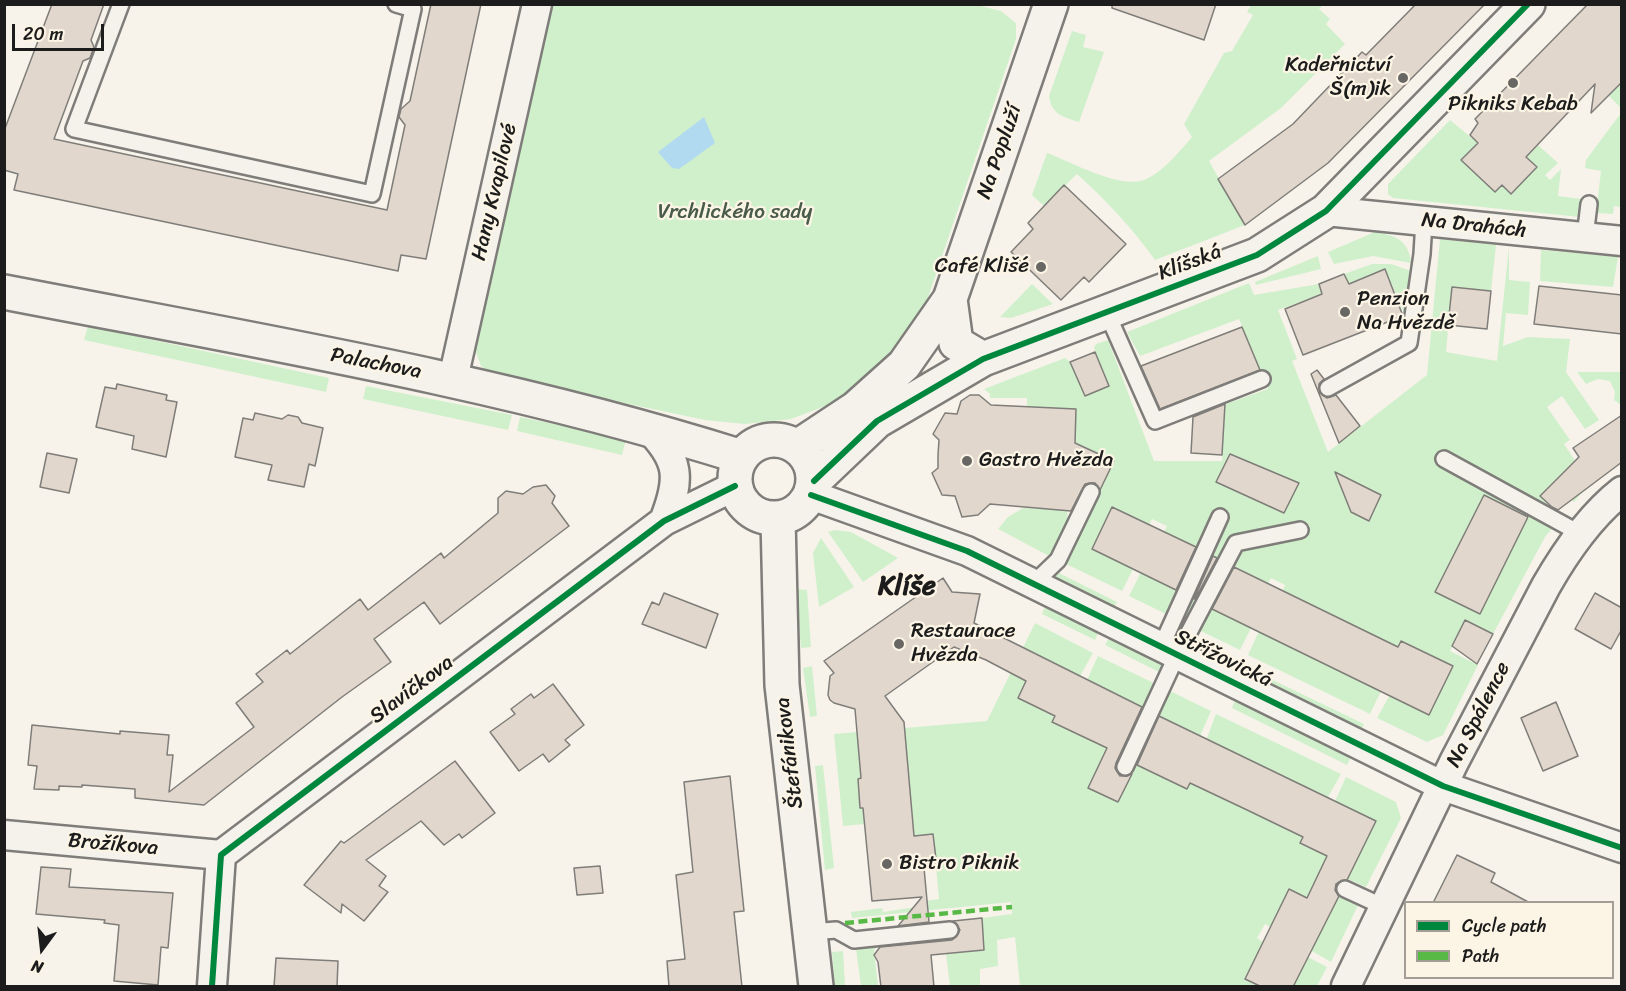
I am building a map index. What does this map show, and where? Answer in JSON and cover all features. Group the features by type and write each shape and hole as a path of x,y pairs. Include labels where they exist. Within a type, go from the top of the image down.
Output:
{"street":[{"name":"Hany Kvapilové","path":"453,379 537,4"},
{"name":"Klíšská","path":"812,488 877,421 983,359 1257,255 1326,211 1528,4"},
{"name":"Na Popluží","path":"797,447 856,408 904,365 950,299 1048,5"},
{"name":"Na Drahách","path":"1326,211 1622,241"},
{"name":"Palachova","path":"4,292 453,379 647,427 739,471"},
{"name":"Na Popluží","path":"950,299 956,343 983,359"},
{"path":"647,427 666,446 676,476 673,497 664,521"},
{"path":"772,440 797,447 810,461 812,488 798,512 778,519 762,517 744,504 739,471 756,444 772,440"},
{"name":"Slavíčkova","path":"221,855 664,521 739,471"},
{"name":"Střížovická","path":"812,488 967,551 1443,786 1622,848"},
{"name":"Na Spálence","path":"1346,987 1443,786 1546,586 1602,507 1622,491"},
{"name":"Štefánikova","path":"778,519 782,685 816,987"},
{"name":"Brožíkova","path":"4,835 221,855"},
{"path":"212,987 221,855"}],"lane":[{"path":"122,4 74,129 372,194 413,9 396,4"},
{"path":"1585,237 1588,204"},
{"path":"1328,388 1408,343 1422,254 1424,221"},
{"path":"1107,313 1155,421 1262,379"},
{"path":"1444,459 1581,534"},
{"path":"1033,584 1058,560 1091,492"},
{"path":"1125,767 1220,517"},
{"path":"1169,651 1236,543 1300,530"},
{"path":"1345,889 1384,907"},
{"path":"811,932 836,930 854,940 950,930"}],"green space":[{"name":"Vrchlického sady","path":"973,4 1001,11 1016,23 1016,39 920,321 881,371 844,399 791,419 745,424 705,420 495,376 481,366 474,347 550,5"},
{"path":"1251,5 1323,5 1319,9 1330,19 1326,24 1345,44 1281,108 1209,161 1245,225 1155,260 1119,215 1077,174 1044,206 1032,195 1047,153 1122,181 1144,180 1164,167 1192,137 1184,124 1224,53 1232,51 1253,15 1247,12"},
{"path":"1072,31 1086,35 1083,47 1104,52 1079,122 1055,111 1049,96"},
{"path":"1621,47 1621,108 1606,93"},
{"path":"1621,113 1621,207 1614,206 1613,214 1596,213 1601,171 1585,168 1586,160"},
{"path":"1450,120 1478,143 1462,160 1495,192 1502,185 1511,193 1526,158 1538,145 1558,163 1545,175 1550,180 1561,169 1558,196 1581,199 1580,217 1393,198 1388,194 1388,184"},
{"path":"1375,232 1400,240 1410,255 1411,263 1373,256 1334,264 1328,252"},
{"path":"1440,239 1496,245 1491,291 1452,287 1446,352 1497,361 1509,246 1509,280 1530,282 1528,315 1506,313 1503,346 1528,337 1570,339 1566,372 1599,420 1585,429 1562,396 1547,407 1570,440 1564,444 1578,465 1584,490 1574,502 1554,483 1541,497 1562,517 1545,537 1493,634 1465,620 1450,651 1478,665 1443,735 1427,742 1377,718 1416,648 1401,641 1398,647 1361,629 1340,670 1381,691 1370,714 1248,655 1259,631 1300,650 1320,609 1283,590 1285,585 1271,578 1268,583 1232,565 1211,608 1251,628 1240,650 1129,596 1141,572 1180,592 1201,550 1164,532 1167,526 1152,519 1149,525 1112,507 1092,549 1133,569 1122,591 1064,563 1114,461 1101,455 1074,453 1076,409 1027,407 1027,398 990,398 990,394 984,389 1065,358 1070,362 1085,396 1109,386 1094,348 1096,344 1108,340 1154,461 1222,461 1224,420 1220,406 1268,389 1239,319 1140,356 1127,332 1249,283 1254,295 1319,284 1322,294 1278,310 1297,359 1292,361 1328,452 1427,375"},
{"path":"1541,250 1618,257 1613,287 1540,281"},
{"path":"1318,256 1321,269 1256,285 1255,282"},
{"path":"1372,264 1391,264 1411,271 1405,315 1385,269 1349,284 1344,274"},
{"path":"1032,284 1053,304 1011,318 1000,317"},
{"path":"88,326 329,378 326,392 84,340"},
{"path":"1577,372 1621,372 1621,405 1614,400 1615,392 1610,381 1598,379 1586,384"},
{"path":"366,386 512,415 508,430 363,399"},
{"path":"520,417 626,439 622,455 517,431"},
{"path":"1023,508 1067,510 1065,528 1049,556 998,529 1008,517"},
{"path":"835,530 851,532 898,558 863,582 828,532"},
{"path":"821,538 854,587 819,607 813,553"},
{"path":"1057,572 1117,602 1113,610 1046,576"},
{"path":"796,589 807,590 811,647 801,648"},
{"path":"1045,607 1098,633 1095,640 1042,614"},
{"path":"1035,623 1093,653 1080,676 1018,698 1055,716 1053,723 1067,730 1071,724 1108,741 1128,700 1087,680 1098,656 1211,711 1200,736 1207,738 1216,714 1341,774 1328,797 1287,778 1266,819 1303,837 1300,844 1315,851 1318,845 1355,863 1376,821 1335,801 1346,777 1396,802 1401,818 1366,887 1322,868 1315,882 1359,903 1331,962 1265,924 1257,938 1263,942 1245,978 1262,986 1020,986 1015,937 997,940 998,966 980,969 980,986 950,986 946,954 984,950 982,918 1012,914 1011,902 852,918 851,912 882,908 883,912 916,907 916,902 939,899 933,834 866,840 865,824 843,826 834,734 987,721","holes":["1100,763 1130,777 1118,802 1088,788"]},
{"path":"1109,638 1163,664 1159,672 1105,645"},
{"path":"1194,642 1364,724 1360,733 1190,649"},
{"path":"812,666 817,716 810,717 803,668"},
{"path":"1235,699 1351,757 1347,765 1232,708"},
{"path":"823,765 834,868 825,870 815,766"},
{"path":"876,947 874,951 878,986 861,986 856,949"},
{"path":"843,951 845,986 835,986 832,952"},
{"path":"1308,957 1327,967 1317,986 1293,986"}],"water":[{"path":"704,117 715,143 679,169 672,168 658,152"}],"building":[{"path":"52,4 104,4 91,40 94,47 90,58 83,61 54,139 387,210 405,125 399,117 401,109 410,101 431,4 481,4 426,259 401,255 398,271 14,190 18,174 4,170 4,131"},
{"path":"1112,4 1216,4 1204,40 1112,8"},
{"path":"1416,4 1485,4 1328,163 1245,225 1218,179 1293,124 1362,52 1366,55"},
{"path":"1588,4 1622,4 1622,82 1591,113 1595,84 1526,157 1537,167 1511,194 1502,185 1495,192 1461,160 1478,143 1470,135 1478,123 1475,119"},
{"path":"1064,185 1126,244 1089,282 1084,277 1061,300 1011,252 1033,229 1028,223"},
{"name":"Penzion Na Hvězdě","path":"1385,269 1403,316 1303,355 1285,309 1322,294 1319,284 1344,274 1349,284"},
{"path":"1539,286 1622,295 1622,334 1534,324"},
{"path":"1452,287 1491,291 1487,329 1448,325"},
{"path":"1242,327 1260,370 1160,409 1141,366"},
{"path":"1095,352 1109,386 1085,396 1070,362"},
{"path":"1317,370 1324,379 1319,384 1320,393 1327,398 1336,395 1360,426 1339,443 1311,374"},
{"path":"117,384 167,395 166,400 177,402 166,457 132,449 134,436 96,427 105,387 116,389"},
{"path":"970,395 979,395 991,405 1076,409 1075,443 1114,461 1100,490 1095,483 1085,484 1071,511 990,504 978,515 962,517 955,496 942,495 932,473 938,468 939,440 933,434 945,413 957,414 961,401"},
{"path":"1225,404 1222,455 1191,453 1193,417"},
{"path":"255,413 282,419 288,415 298,417 302,423 323,428 315,466 309,464 304,487 268,480 272,465 235,457 243,418 253,420"},
{"path":"1622,415 1622,462 1558,510 1552,507 1540,496 1579,457 1573,448"},
{"path":"47,453 77,459 69,493 40,487"},
{"path":"1230,454 1299,483 1284,513 1216,482"},
{"path":"1335,472 1381,495 1369,521 1351,512"},
{"path":"546,485 555,496 552,503 569,526 440,624 424,602 374,639 391,662 342,697 204,805 135,798 135,789 82,785 82,787 59,786 59,790 34,789 37,766 28,765 32,725 120,734 120,731 169,735 167,755 173,755 169,792 254,727 236,703 263,682 256,674 287,650 290,654 360,599 368,610 441,553 444,558 498,513 498,498 506,491 523,494 533,487"},
{"path":"1484,495 1528,517 1480,614 1435,592"},
{"path":"1112,507 1196,547 1176,590 1092,549"},
{"path":"1213,556 1217,558 1194,599"},
{"path":"1234,567 1398,647 1401,641 1453,666 1429,715 1212,609"},
{"path":"943,578 952,592 980,594 974,623 1142,707 1116,763 1115,768 1120,776 1132,774 1118,802 1088,788 1107,748 1052,722 1055,716 1018,698 1026,681 986,660 954,647 885,696 904,722 914,836 933,834 937,867 924,868 929,922 898,926 922,897 872,901 863,808 860,808 858,779 861,778 855,709 830,700 828,695 830,676 834,673 824,661"},
{"path":"664,593 718,614 706,648 642,624 652,602 659,605"},
{"path":"1595,593 1622,608 1622,629 1611,649 1575,629"},
{"path":"1465,620 1493,634 1477,664 1452,646"},
{"path":"553,684 584,725 565,740 570,745 549,762 543,754 519,771 490,732 515,714 511,709 531,694 534,698"},
{"path":"1556,702 1578,756 1543,771 1521,718"},
{"path":"1159,716 1376,821 1347,880 1336,884 1335,890 1339,896 1293,987 1262,987 1245,979 1289,889 1307,898 1327,856 1300,843 1303,837 1245,809 1190,783 1187,789 1137,765"},
{"path":"455,761 495,813 462,838 459,834 444,845 421,821 366,860 386,876 379,886 388,892 364,921 342,904 341,913 304,885 341,841 344,843"},
{"path":"730,776 744,911 734,912 742,987 669,987 667,961 685,959 676,875 693,872 684,782"},
{"path":"1457,855 1495,873 1491,882 1526,901 1434,901"},
{"path":"600,866 603,893 577,895 574,868"},
{"path":"41,867 71,869 69,887 173,893 168,948 161,947 158,985 114,981 119,925 104,923 105,920 36,914"},
{"path":"982,918 984,950 931,955 934,987 881,987 878,962 874,955 880,947 952,940 960,930 953,921"},
{"path":"276,958 338,961 337,987 274,987"}],"marked path":[{"path":"845,923 1012,907"}],"cycle path":[{"path":"814,481 877,421 983,359 1257,255 1326,211 1528,4"},
{"path":"212,986 221,855 664,521 735,486"},
{"path":"811,495 967,551 1443,786 1622,848"}],"place":[{"name":"Kadeřnictví Š(m)ik","path":"1403,78"},
{"name":"Pikniks Kebab","path":"1513,83"},
{"name":"Café Klišé","path":"1041,267"},
{"name":"Penzion Na Hvězdě","path":"1345,312"},
{"name":"Gastro Hvězda","path":"967,461"},
{"name":"Restaurace Hvězda","path":"899,644"},
{"name":"Bistro Piknik","path":"887,864"}],"district":[{"name":"Klíše","path":"907,587"}]}
